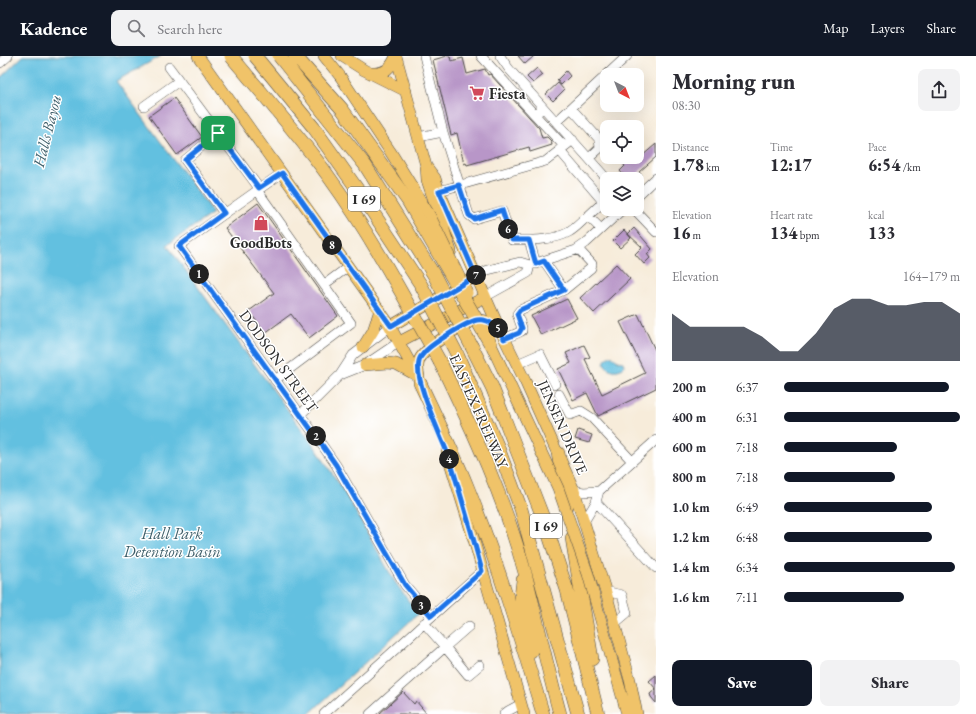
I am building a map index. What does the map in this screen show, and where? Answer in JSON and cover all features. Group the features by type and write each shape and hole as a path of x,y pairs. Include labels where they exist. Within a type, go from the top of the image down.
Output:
{"highway":[{"name":"EASTEX FREEWAY","path":"231,56 283,118 329,177 403,294 440,362 462,407 501,501 524,572 560,714"},
{"name":"I 69","path":"255,56 314,128 360,193 421,285 457,354 494,438 520,508 578,714"},
{"name":"EASTEX FREEWAY","path":"279,56 365,165 434,275 492,387 544,520 567,590 599,714"},
{"path":"295,56 342,109 408,201 490,343"},
{"path":"419,380 467,484 486,534 543,714"},
{"path":"558,453 580,582 599,714"},
{"path":"524,572 521,597 543,714"}],"main road":[{"path":"198,56 391,326 419,380 449,458 523,709"},
{"path":"324,56 340,76 390,151 430,216 455,266 558,488 588,574 627,714"},
{"path":"342,56 406,91"},
{"path":"371,73 384,72 390,69 396,56"},
{"name":"JENSEN DRIVE","path":"396,56 426,166 428,180 457,266 461,286"},
{"name":"JENSEN DRIVE","path":"426,166 435,178 439,191 476,276 574,490 605,591 630,680 637,714"},
{"path":"391,326 476,276"},
{"path":"399,342 485,296"},
{"path":"363,347 374,331 380,310"},
{"path":"419,380 419,360 423,353 461,327 476,320 486,320 502,334"},
{"path":"365,365 388,363 396,364 419,380"}],"street":[{"path":"0,63 8,56"},
{"path":"424,56 443,132 469,215 474,219 502,210 512,240 529,240 558,236 568,232 601,204 601,198 535,115 482,56"},
{"path":"500,56 509,69 601,172"},
{"path":"556,122 627,56"},
{"path":"169,67 258,189 351,323 275,380"},
{"path":"144,106 179,80"},
{"path":"535,115 543,107"},
{"path":"571,108 601,143 600,148 589,158"},
{"path":"418,137 443,132"},
{"path":"218,133 185,160 224,213 282,173"},
{"path":"439,191 546,161 573,140"},
{"path":"644,189 656,178"},
{"name":"DODSON STREET","path":"224,213 179,246 336,465 405,585 431,616"},
{"path":"588,216 601,229"},
{"path":"476,276 488,270 520,262 537,263 578,249 615,216"},
{"path":"641,216 656,232"},
{"path":"529,240 537,263 564,290"},
{"path":"502,334 522,331 517,314 520,310 564,290 591,268 592,264 578,249"},
{"path":"485,296 528,273 537,263"},
{"path":"325,284 348,267"},
{"path":"300,415 340,376 353,355 391,326"},
{"path":"340,376 365,365 399,342"},
{"path":"517,364 540,354 554,384"},
{"path":"559,394 570,415 581,411 592,418 632,461"},
{"path":"584,522 596,502 599,491 656,440"},
{"path":"574,490 583,492 599,491"},
{"path":"596,502 656,568"},
{"path":"324,714 482,571"},
{"path":"605,591 622,594 627,613 614,624"},
{"path":"424,623 468,675 480,665"},
{"path":"370,714 468,626"},
{"path":"504,714 508,711 523,709"}],"water":[{"name":"Hall Park Detention Basin","path":"23,56 161,56 116,81 213,213 167,245 317,450 345,493 395,582 418,614 309,714 0,714 0,78"},
{"path":"610,356 623,362 623,368 615,370 608,368 604,363"}],"building":[{"name":"Fiesta","path":"450,56 451,61 463,58 467,74 485,69 488,75 490,74 539,128 542,138 547,137 551,141 552,145 530,152 529,147 467,165 466,163 464,164 457,133 451,135 433,60"},
{"path":"518,56 534,56 525,64"},
{"path":"537,68 543,75 533,83 527,77"},
{"path":"566,71 570,76 561,85 557,80"},
{"path":"558,83 564,90 553,101 546,94"},
{"path":"174,98 202,137 177,155 149,116"},
{"path":"656,144 656,157 639,172 620,171 625,166 623,164 644,164 644,154"},
{"path":"258,203 338,316 309,338 291,314 265,333 249,311 274,293 225,228"},
{"path":"634,228 652,249 647,254 650,258 644,264 635,254 642,247 628,234"},
{"path":"624,230 631,238 620,248 613,241"},
{"path":"616,264 630,279 594,313 580,298"},
{"path":"567,299 577,318 541,335 531,316"},
{"path":"638,314 656,352 656,388 598,416 587,393 573,400 558,369 571,363 566,353 584,345 590,357 585,359 602,394 645,373 620,322"},
{"path":"578,430 592,435 589,443 575,439"},
{"path":"656,675 656,689 649,681"},
{"path":"656,689 656,703 650,694"},
{"path":"403,692 414,704 416,701 427,714 379,714"}],"place":[{"name":"Fiesta","path":"477,93"},
{"name":"GoodBots","path":"261,223"}],"route":[{"path":"218,133 259,188 282,173 391,326 476,276 439,191 459,185 469,215 474,219 502,210 512,240 529,240 536,264 544,261 564,290 520,310 517,317 522,331 519,333 504,339 500,330 486,320 476,320 461,327 432,346 423,353 419,360 418,368 420,383 449,458 482,571 431,616 405,585 336,465 179,246 224,213 185,160 218,133"}],"water label":[{"name":"Halls Bayou","path":"47,131"}]}
